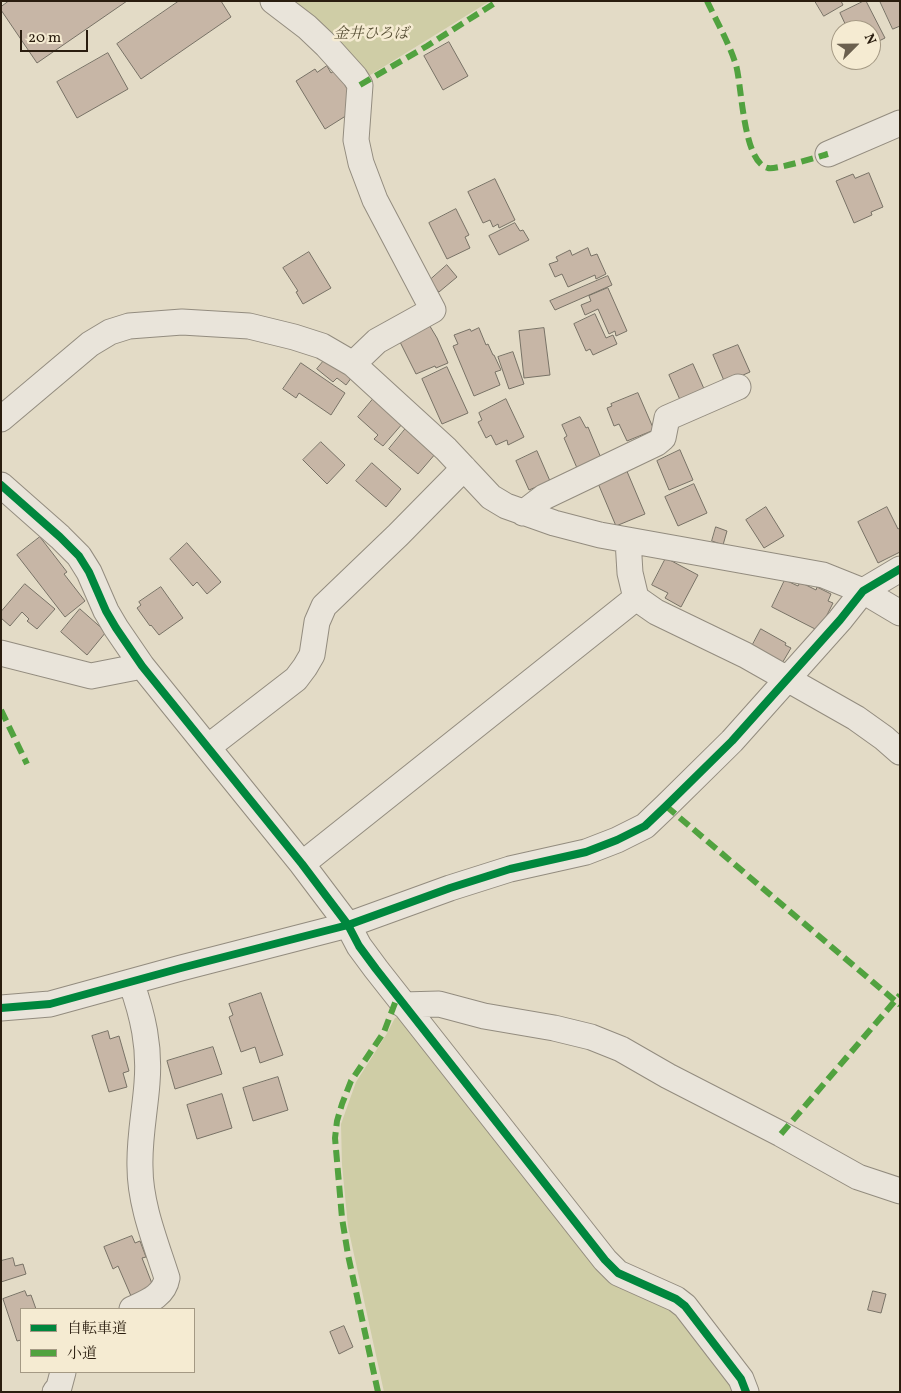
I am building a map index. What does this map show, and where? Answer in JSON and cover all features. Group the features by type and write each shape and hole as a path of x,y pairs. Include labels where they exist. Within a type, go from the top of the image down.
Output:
{"street":[{"path":"273,1 327,46 360,85 356,140 360,163 376,200 433,310 377,341 353,364"},
{"path":"828,154 900,123"},
{"path":"1,420 90,344 110,332 130,326 182,322 249,326 322,346 353,364 464,468 497,502 554,523 600,535 823,575 864,591 900,612"},
{"path":"524,513 544,497 657,443 663,438 667,418 738,387"},
{"path":"208,748 296,679 312,655 317,622 324,606 464,468"},
{"path":"1,484 60,536 79,556 89,572 106,611 142,666 302,864 348,926 359,946 404,1005 605,1260 618,1273 676,1299 685,1306 741,1379 746,1392"},
{"path":"628,540 630,573 636,598 656,612 788,678 856,718 900,752"},
{"path":"1,1008 50,1004 348,926 450,888 510,869 586,852 617,840 645,826 732,741 864,591 900,569"},
{"path":"302,864 636,598"},
{"path":"5,660 91,676 142,666"},
{"path":"131,982 142,1013 147,1059 147,1081 140,1153 141,1183 167,1278 166,1286 160,1294 134,1308"},
{"path":"404,1005 440,1004 484,1016 554,1028 590,1037 621,1049 858,1177 900,1191"},
{"path":"55,1392 59,1387 63,1373"}],"green space":[{"name":"金井ひろば","path":"282,1 490,1 367,77"},
{"path":"403,1015 601,1262 675,1302 740,1392 384,1392 348,1227 342,1165 341,1124 356,1082 395,1018"}],"building":[{"path":"9,1 127,1 37,63 1,10 1,7"},
{"path":"179,1 221,1 231,17 141,79 117,44"},
{"path":"815,1 841,1 843,5 824,16"},
{"path":"866,1 876,20 843,20 840,13"},
{"path":"880,1 900,1 900,26 893,29"},
{"path":"881,30 885,38 881,40"},
{"path":"449,42 468,76 443,90 424,56"},
{"path":"108,53 128,89 77,118 57,82"},
{"path":"327,66 331,73 337,69 351,90 352,112 325,129 296,81 315,69 317,72"},
{"path":"869,173 883,207 871,212 872,215 854,223 836,181 853,174 855,178"},
{"path":"495,179 515,220 499,228 498,224 493,227 490,220 483,223 468,192"},
{"path":"456,209 469,235 465,237 470,248 447,259 429,223"},
{"path":"515,223 520,231 523,230 529,240 499,255 489,236"},
{"path":"588,248 591,256 597,254 606,274 596,279 595,275 568,287 562,274 555,277 549,264 558,261 556,257 570,250 572,255"},
{"path":"309,252 331,288 303,304 296,292 298,291 283,268"},
{"path":"447,265 457,277 439,292 429,281"},
{"path":"608,276 612,285 555,310 550,301"},
{"path":"608,288 627,331 616,336 615,331 609,334 598,309 585,315 581,305 591,301 589,296"},
{"path":"595,314 606,338 613,335 617,344 593,355 590,349 586,351 574,324"},
{"path":"428,323 448,363 416,374 397,336"},
{"path":"479,328 486,345 488,344 501,370 495,372 500,385 474,396 453,346 458,344 454,335"},
{"path":"544,328 550,375 524,378 519,331"},
{"path":"738,345 750,372 725,383 713,355"},
{"path":"513,352 524,384 509,389 498,357"},
{"path":"327,357 352,377 346,385 337,378 333,382 317,369"},
{"path":"301,363 345,393 331,415 299,393 296,398 283,389"},
{"path":"693,364 705,391 681,402 669,375"},
{"path":"447,367 468,413 442,424 422,379"},
{"path":"638,393 654,430 627,441 619,424 614,426 607,408 612,406 611,404"},
{"path":"374,398 403,423 383,446 374,439 378,435 358,417"},
{"path":"506,399 524,437 508,445 507,440 496,445 491,435 486,438 478,422 482,420 479,413"},
{"path":"580,417 586,428 588,427 601,458 577,468 564,438 567,436 562,425"},
{"path":"407,427 436,453 418,474 389,449"},
{"path":"321,442 345,465 327,484 303,460"},
{"path":"680,450 693,480 669,490 657,461"},
{"path":"537,451 550,481 529,490 516,461"},
{"path":"372,463 401,489 386,507 356,481"},
{"path":"626,469 645,514 616,526 597,481"},
{"path":"694,484 707,513 678,526 665,497"},
{"path":"766,507 784,536 764,548 746,520"},
{"path":"887,507 898,529 900,528 900,552 878,563 858,522"},
{"path":"716,527 727,531 723,545 712,541"},
{"path":"40,537 67,572 64,574 85,601 65,617 17,555"},
{"path":"187,543 221,582 207,594 197,582 193,586 170,559"},
{"path":"666,558 698,575 681,607 665,598 668,593 652,585"},
{"path":"785,580 798,586 800,582 816,590 817,587 831,594 828,601 833,603 819,631 772,607"},
{"path":"25,584 55,609 37,629 27,621 29,619 22,612 10,626 1,618 1,612"},
{"path":"161,587 183,618 159,635 137,608 141,605 139,602"},
{"path":"80,609 106,632 87,655 61,632"},
{"path":"761,629 786,643 785,645 791,648 781,665 751,648"},
{"path":"261,993 283,1055 260,1063 255,1047 241,1052 229,1017 233,1015 229,1004"},
{"path":"108,1031 110,1039 119,1036 129,1071 123,1073 127,1087 109,1092 92,1036"},
{"path":"213,1047 222,1074 175,1089 167,1061"},
{"path":"278,1077 288,1110 253,1121 243,1088"},
{"path":"222,1094 232,1128 197,1139 187,1105"},
{"path":"132,1236 135,1243 140,1241 146,1257 142,1258 153,1286 131,1296 118,1266 113,1269 104,1247"},
{"path":"13,1258 15,1266 23,1264 26,1274 1,1282 1,1261"},
{"path":"25,1291 27,1296 31,1295 36,1308 20,1308 20,1340 17,1341 3,1299"},
{"path":"873,1291 886,1294 881,1313 868,1310"},
{"path":"344,1326 353,1347 339,1354 330,1332"}],"marked path":[{"path":"360,85 427,46 498,1"},
{"path":"707,1 736,65 748,139 753,153 760,163 768,168 772,168 828,154"},
{"path":"1,710 27,764"},
{"path":"666,806 900,1005"},
{"path":"378,1392 348,1255 342,1218 335,1138 337,1121 351,1081 384,1032 398,995"},
{"path":"781,1134 900,995"}],"cycle path":[{"path":"1,485 79,556 89,572 106,611 142,666 302,864 348,925 359,946 376,969 605,1260 618,1273 676,1299 685,1306 741,1379 746,1392"},
{"path":"1,1008 50,1004 348,925 450,888 510,869 586,852 617,840 645,826 732,741 840,620 863,591 900,569"}]}
